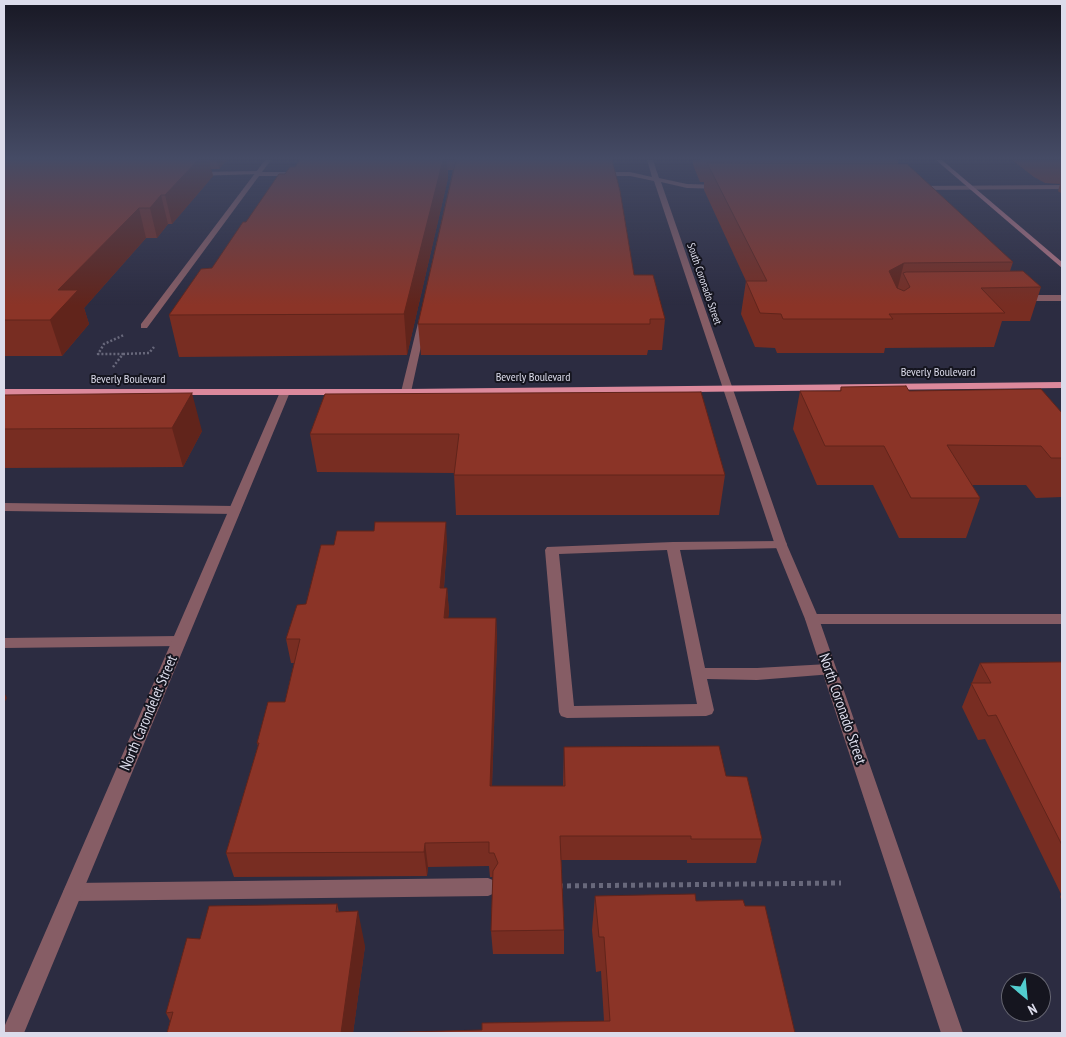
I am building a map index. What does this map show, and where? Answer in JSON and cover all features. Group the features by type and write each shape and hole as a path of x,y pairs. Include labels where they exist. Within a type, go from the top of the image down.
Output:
{"main road":[{"name":"Beverly Boulevard","path":"4,392 406,392 1062,384"}],"street":[{"path":"144,326 231,208"},
{"name":"South Coronado Street","path":"667,208 728,387"},
{"path":"996,208 1062,266"},
{"path":"1011,298 1062,298"},
{"path":"406,392 425,307"},
{"path":"1023,385 1034,397"},
{"name":"North Coronado Street","path":"728,387 781,545 812,619 952,1033"},
{"name":"North Carondelet Street","path":"14,1033 285,392"},
{"path":"4,507 235,510"},
{"path":"673,546 706,710 567,712 552,550 673,546 781,545"},
{"path":"812,619 1062,619"},
{"path":"4,643 180,641"},
{"path":"698,673 757,674 828,670"},
{"path":"73,892 488,887"}],"path":[{"path":"144,326 157,343 149,353 123,354 98,354 104,344 144,326"},
{"path":"92,392 123,354"},
{"path":"557,886 841,883"}],"building":[{"path":"4,208 139,208 58,290 78,290 50,320 4,320"},
{"path":"255,208 431,208 404,314 169,315 201,269 212,268 243,222 246,222"},
{"path":"445,208 623,208 634,275 653,275 665,319 650,319 650,324 418,324"},
{"path":"730,208 955,208 1013,262 904,263 889,271 897,288 904,291 910,287 903,273 906,272 1023,271 1041,287 981,288 1005,313 889,314 893,319 783,319 781,314 760,313 746,281 767,281"},
{"path":"906,386 909,391 1041,389 1062,413 1062,458 1051,458 1041,446 947,445 980,498 911,498 884,446 825,446 800,391 841,391 841,387"},
{"path":"701,392 725,475 454,475 459,434 310,434 325,394"},
{"path":"192,393 172,428 4,429 4,395"},
{"path":"375,522 446,522 440,588 447,588 444,618 496,618 490,786 565,786 564,747 719,746 726,776 747,777 762,839 691,839 691,836 560,836 564,930 491,931 493,871 498,863 494,853 489,853 489,842 425,843 424,852 226,853 259,743 257,743 268,702 285,702 300,639 286,639 297,605 306,604 321,545 334,545 337,531 374,531"},
{"path":"1062,662 1062,845 996,715 988,716 971,683 991,683 980,663"},
{"path":"695,894 696,901 743,900 745,906 765,906 795,1033 370,1033 482,1030 482,1023 610,1021 604,937 599,937 595,896"},
{"path":"337,904 336,912 358,911 341,1033 167,1033 173,1012 166,1013 187,938 200,939 209,906"}]}
